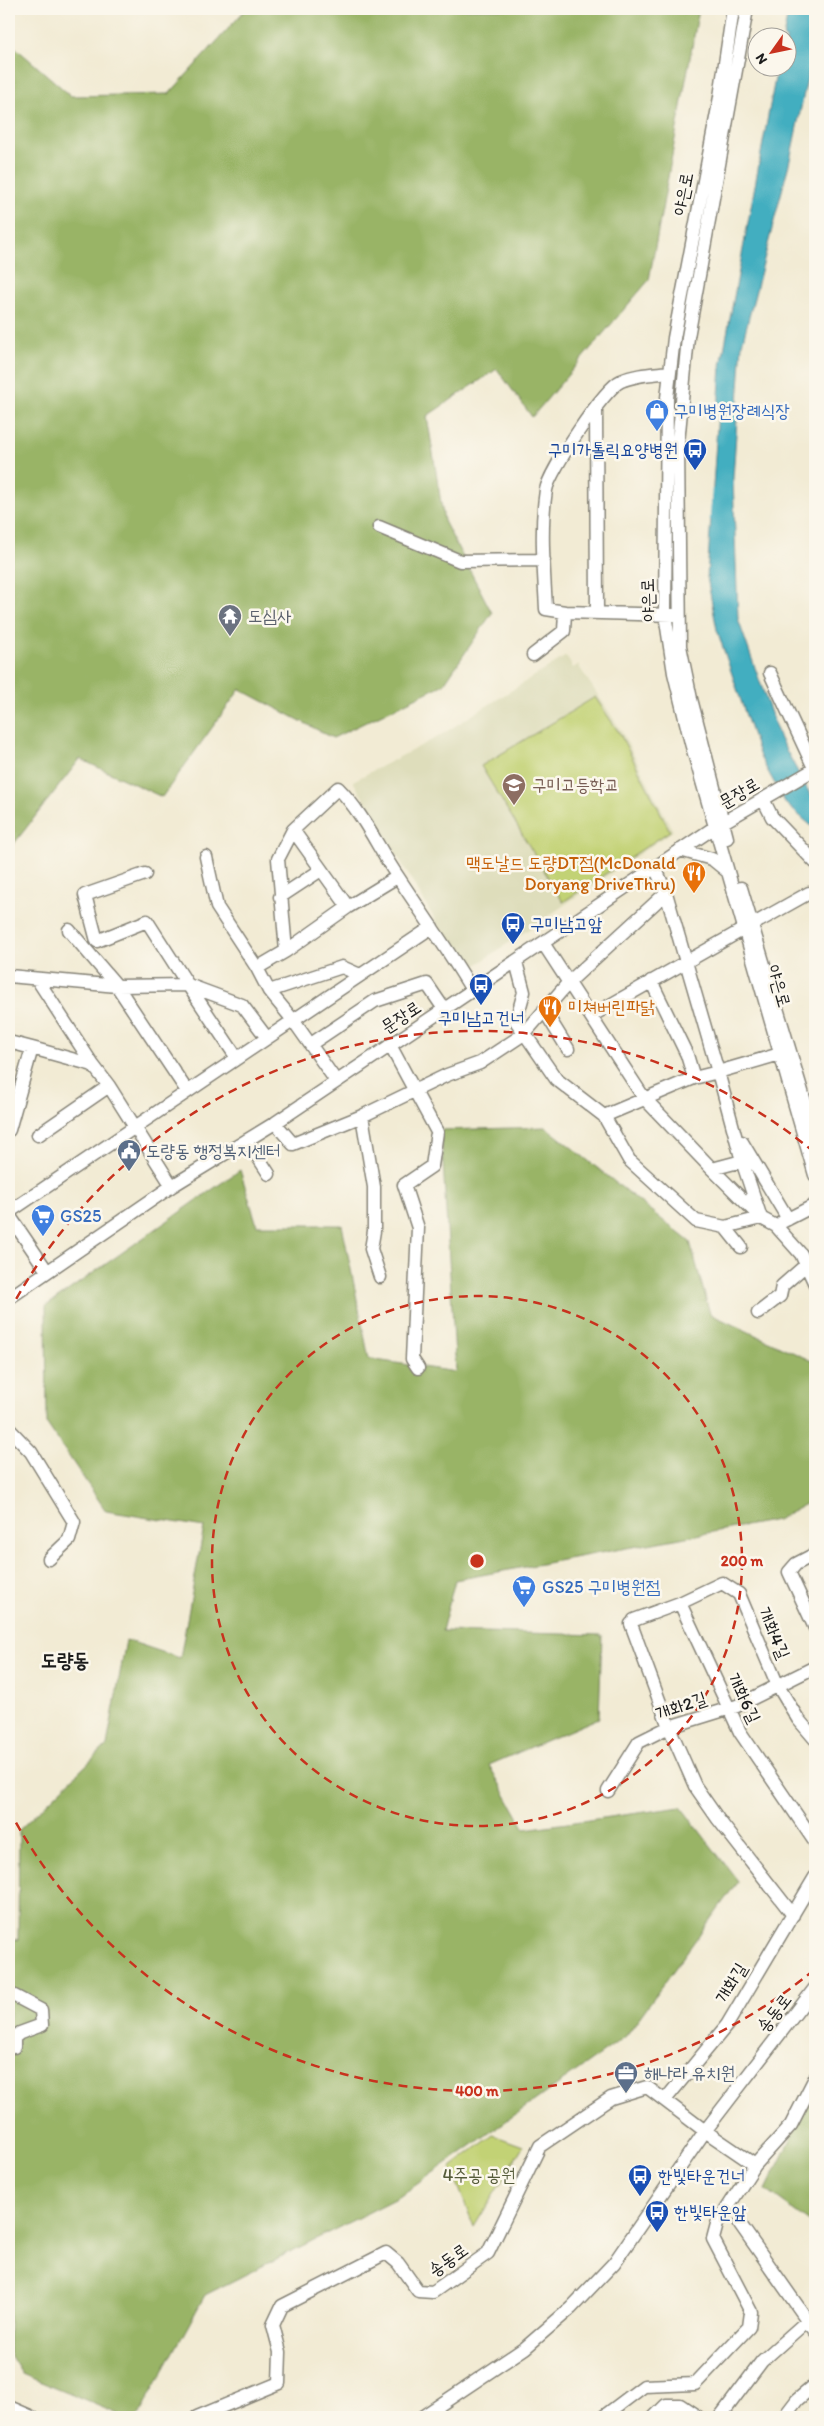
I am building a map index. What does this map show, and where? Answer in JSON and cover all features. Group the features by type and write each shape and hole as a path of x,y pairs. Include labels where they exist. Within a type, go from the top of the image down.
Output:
{"street":[{"name":"야은로","path":"733,9 720,97 674,338 667,398 665,614 674,673 748,927 780,1054 815,1175"},
{"name":"야은로","path":"747,9 698,274 684,374 678,443 678,615 680,646 690,699 728,872 748,927 815,1135"},
{"path":"670,372 619,381 596,407 554,467 546,488 543,531 546,609 565,612 678,615"},
{"path":"596,407 597,612"},
{"path":"379,527 460,561 544,560"},
{"path":"533,655 564,631 565,612"},
{"path":"770,673 815,770"},
{"name":"문장로","path":"9,1298 172,1186 336,1082 680,850 719,825 815,770"},
{"path":"286,951 278,859 293,830 338,788 351,801 472,990"},
{"path":"763,799 772,817 815,862"},
{"path":"293,830 348,907"},
{"path":"680,850 712,859 728,872"},
{"path":"206,857 217,907 257,968 269,991 311,1044 336,1082"},
{"path":"655,867 666,893 736,1132 742,1161 761,1218"},
{"path":"280,897 321,870"},
{"path":"97,941 85,895 145,874"},
{"path":"257,968 286,951 348,907 398,877"},
{"path":"275,1122 293,1144 362,1116 415,1090 480,1064 524,1034 569,982 666,893"},
{"path":"591,1016 686,960 810,893"},
{"path":"83,945 147,921 237,1058"},
{"path":"48,1271 9,1213 432,927"},
{"path":"69,930 117,986 187,1091"},
{"path":"543,943 644,1098 761,1218 776,1226 801,1254 815,1284"},
{"path":"516,962 524,992 516,1020 556,1079 604,1116 629,1160 696,1221 725,1227 761,1218"},
{"path":"269,991 342,966 360,975"},
{"path":"9,976 117,986 188,984 242,1005 266,1038"},
{"path":"37,979 93,1065 109,1086 172,1186"},
{"path":"651,981 687,1055 694,1078"},
{"path":"311,1044 375,1001 427,984 444,1009"},
{"path":"544,1010 568,1049"},
{"path":"9,1042 93,1065"},
{"path":"390,1044 437,1132 432,1166 404,1185 418,1228 412,1359 418,1368"},
{"path":"9,1130 32,1048"},
{"path":"604,1116 694,1078 780,1054"},
{"path":"38,1135 109,1086"},
{"path":"362,1116 374,1187 374,1231 371,1249 380,1277"},
{"path":"736,1132 788,1219"},
{"path":"247,1140 269,1174"},
{"path":"712,1169 742,1161"},
{"path":"776,1226 815,1205"},
{"path":"725,1227 741,1247"},
{"path":"758,1313 780,1296 782,1286 807,1264"},
{"path":"11,1437 31,1452 74,1522 69,1540 49,1559"},
{"path":"815,1554 796,1564 789,1572 815,1628"},
{"name":"개화4길","path":"680,1603 722,1583 739,1594 778,1686 798,1719 815,1739"},
{"path":"680,1603 632,1622 669,1727 695,1786 718,1819 793,1914"},
{"name":"개화6길","path":"680,1603 740,1732 815,1842"},
{"name":"개화2길","path":"608,1791 639,1742 669,1727 729,1709 815,1667"},
{"name":"개화길","path":"665,2100 727,2025 815,1877"},
{"name":"송동로","path":"422,2417 525,2348 571,2308 626,2247 705,2131 815,1988"},
{"path":"9,1993 41,2010 42,2025 20,2032 14,2038 14,2047"},
{"path":"603,2417 644,2386 695,2384 748,2327 751,2312 713,2239 717,2224 756,2165 791,2125 815,2078"},
{"name":"송동로","path":"197,2417 279,2383 280,2352 273,2325 282,2306 386,2253 398,2263 418,2291 433,2292 488,2253 540,2146 611,2098 647,2088 705,2131 756,2165"},
{"path":"740,2224 815,2330"},
{"path":"720,2417 762,2361 808,2320"},
{"path":"784,2417 797,2400 815,2385"},
{"path":"654,2417 666,2405 680,2405 698,2417"},
{"path":"9,2407 32,2417"}],"shaded area":[{"name":"구미고등학교","path":"566,656 573,668 578,665 621,730 673,831 466,972 353,781 436,738"}],"green space":[{"path":"246,9 699,9 649,280 532,417 497,369 427,416 444,521 492,613 444,684 333,738 240,689 162,797 80,759 9,850 9,42 71,96 169,94"},
{"path":"595,697 620,734 670,831 563,902 481,766"},
{"path":"546,1127 690,1242 710,1314 814,1362 815,1499 777,1520 455,1580 442,1631 602,1635 599,1718 489,1765 525,1829 681,1807 738,1881 626,2036 399,2197 205,2295 138,2417 125,2417 22,2374 9,2353 9,1938 18,1940 19,1830 107,1745 126,1640 180,1658 204,1527 106,1511 47,1424 46,1306 240,1170 257,1225 342,1225 369,1359 456,1372 441,1130"},
{"path":"815,2088 815,2232 808,2221 766,2190"},
{"name":"4주공 공원","path":"493,2135 523,2146 474,2227 451,2167"}],"water":[{"path":"789,9 815,9 815,41 790,160 742,344 733,478 738,619 780,739 815,803 815,829 786,804 760,757 717,630 707,577 721,366 775,78 796,78 796,28 785,28"}],"waterway":[{"path":"711,519 713,490"}],"place":[{"name":"구미병원장례식장","path":"657,432"},
{"name":"구미가톨릭요양병원","path":"695,471"},
{"name":"도심사","path":"230,637"},
{"name":"구미고등학교","path":"514,806"},
{"name":"맥도날드 도량DT점(McDonald Doryang DriveThru)","path":"694,894"},
{"name":"구미남고앞","path":"513,945"},
{"name":"구미남고건너","path":"481,1006"},
{"name":"미쳐버린파닭","path":"550,1028"},
{"name":"도량동 행정복지센터","path":"129,1172"},
{"name":"GS25","path":"43,1237"},
{"name":"GS25 구미병원점","path":"524,1608"},
{"name":"해나라 유치원","path":"626,2094"},
{"name":"한빛타운건너","path":"640,2197"},
{"name":"한빛타운앞","path":"657,2233"}],"district":[{"name":"도량동","path":"65,1660"}]}
